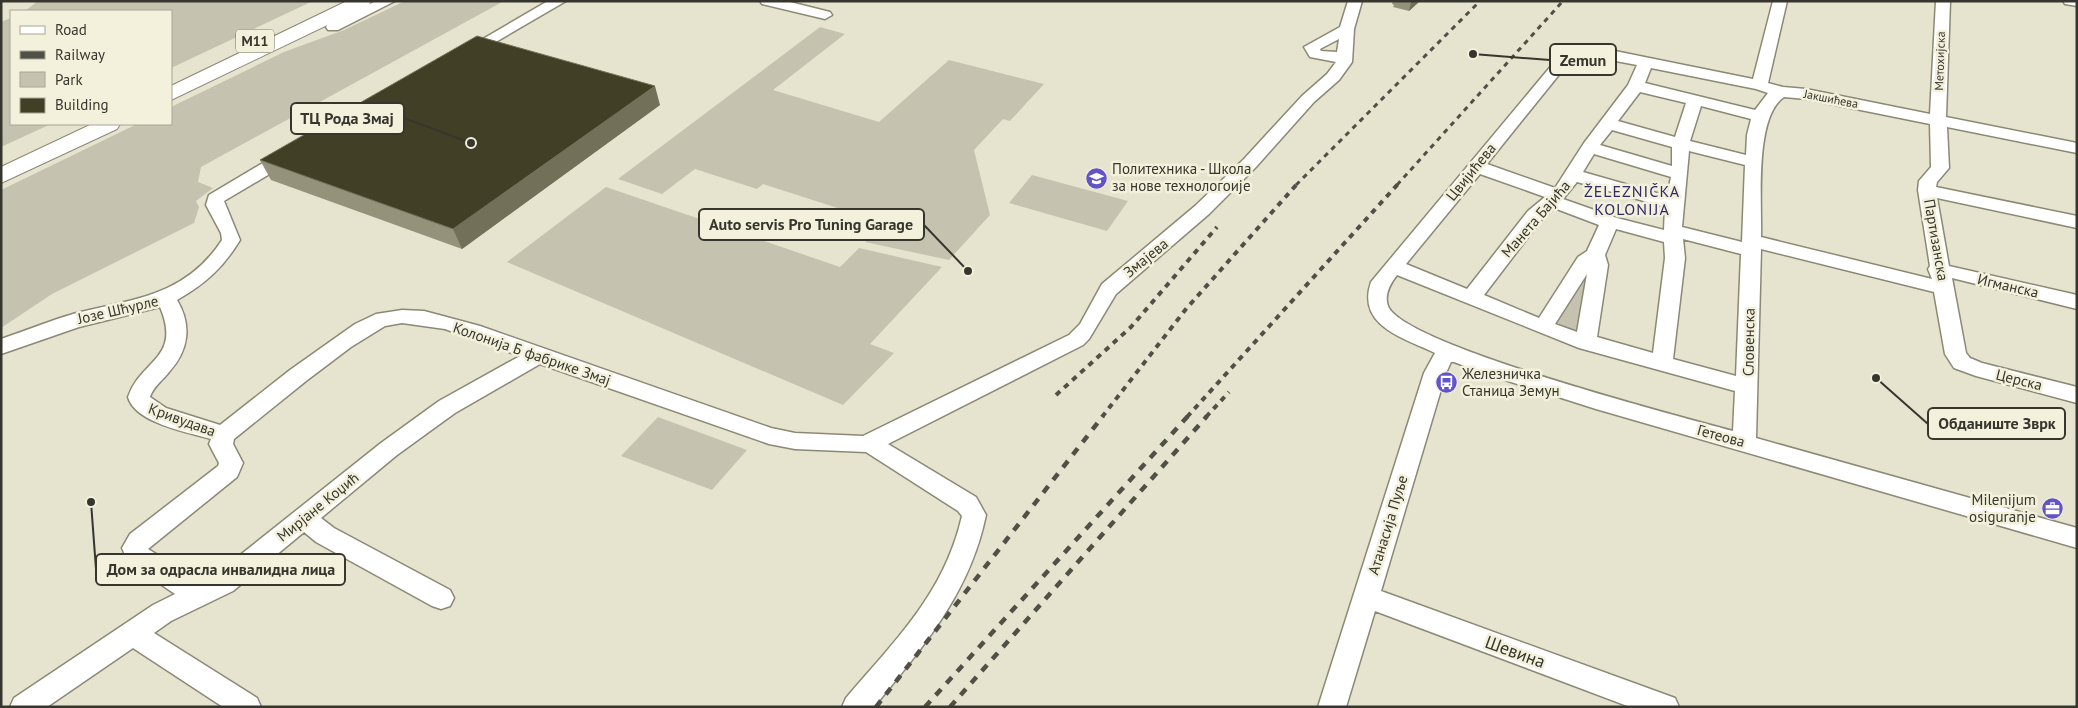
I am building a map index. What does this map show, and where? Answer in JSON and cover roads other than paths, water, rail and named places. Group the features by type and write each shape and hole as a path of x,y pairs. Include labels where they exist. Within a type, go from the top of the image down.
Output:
{"highway":[{"name":"M11","path":"172,81 339,1"},
{"name":"M11","path":"172,94 362,1"},
{"path":"243,59 334,27"},
{"path":"1,162 81,125"},
{"path":"1,176 107,125"}],"street":[{"path":"334,27 388,1"},
{"path":"449,64 559,1"},
{"path":"767,1 825,15"},
{"path":"1340,57 1355,1"},
{"path":"1760,85 1764,61 1780,1"},
{"name":"Метохијска","path":"1938,120 1943,1"},
{"path":"2070,1 2077,2"},
{"path":"1340,57 1321,56 1312,50 1315,44 1330,39 1347,29"},
{"path":"1330,39 1338,40 1340,57"},
{"name":"Јакшићева","path":"1585,53 1605,54 1760,85 1781,92 1806,94 2077,148"},
{"name":"Цвијићева","path":"1378,307 1378,288 1475,166 1561,63 1572,56 1585,53"},
{"name":"Змајева","path":"869,444 1083,335 1093,323 1099,304 1109,289 1209,203 1250,163 1308,99 1340,57"},
{"name":"Манета Бајића","path":"1471,298 1535,215 1554,198 1573,175 1590,147 1636,86 1646,62"},
{"path":"1636,86 1694,102 1760,116"},
{"name":"Словенска","path":"1744,442 1755,135 1760,116 1772,97 1781,92"},
{"path":"1662,363 1674,258 1674,204 1680,174 1680,144 1694,102"},
{"name":"Партизанска","path":"1938,120 1940,168 1928,181 1927,190 1938,269 1944,288 1956,354 1962,363"},
{"path":"1607,123 1680,144 1755,162"},
{"path":"1590,147 1680,174"},
{"name":"Јозе Шћурле","path":"1,346 74,321 166,299 193,282 224,253 230,240 230,233 214,202 219,195 302,148"},
{"path":"1475,166 1610,222 1674,235 1752,246 1944,288"},
{"path":"1573,175 1674,204"},
{"path":"1927,190 2077,222"},
{"path":"1543,327 1585,261 1595,255 1610,222"},
{"path":"1586,343 1598,265 1595,255"},
{"path":"1395,267 1586,343 1747,387"},
{"name":"Игманска","path":"1938,269 2077,302"},
{"name":"Кривудава","path":"166,299 173,311 177,325 175,346 167,362 141,391 139,397 141,404 158,414 224,435"},
{"name":"Гетеова","path":"1378,307 1389,322 1455,354 1542,384 2077,538"},
{"name":"Колонија Б фабрике Змај","path":"224,435 328,352 367,327 386,319 405,317 473,330 537,356 769,436 795,441 869,444"},
{"name":"Атанасија Пуље","path":"1332,707 1435,373 1443,357 1455,354"},
{"name":"Мирјане Коџић","path":"24,707 134,634 162,613 224,583 389,449 447,408 537,356"},
{"name":"Церска","path":"1962,363 1976,369 2077,395"},
{"path":"191,598 184,584 141,558 135,548 147,534 229,471 232,467 221,444 224,435"},
{"path":"856,707 934,609 965,550 974,515 967,504 869,444"},
{"path":"304,518 325,535 441,598"},
{"name":"Шевина","path":"1366,597 1665,707"},
{"path":"134,634 247,707"}],"railway":[{"path":"1297,184 1480,1"},
{"path":"1397,185 1563,1"},
{"path":"1102,417 1186,309 1297,184"},
{"path":"1187,417 1398,184"},
{"path":"1056,395 1131,327 1217,227"},
{"path":"1206,417 1229,392"},
{"path":"876,707 1103,416"},
{"path":"925,707 1188,416"},
{"path":"950,707 1207,416"}],"place":[{"name":"Zemun","path":"1473,54"},
{"name":"ТЦ Рода Змај","path":"471,143"},
{"name":"Политехника - Школа за нове технологоије","path":"1096,178"},
{"name":"Auto servis Pro Tuning Garage","path":"968,271"},
{"name":"Обданиште Зврк","path":"1876,378"},
{"name":"Железничка Станица Земун","path":"1446,383"},
{"name":"Дом за одрасла инвалидна лица","path":"91,502"},
{"name":"Milenijum osiguranje","path":"2052,509"}],"district":[{"name":"ŽELEZNIČKA KOLONIJA","path":"1632,200"}]}
